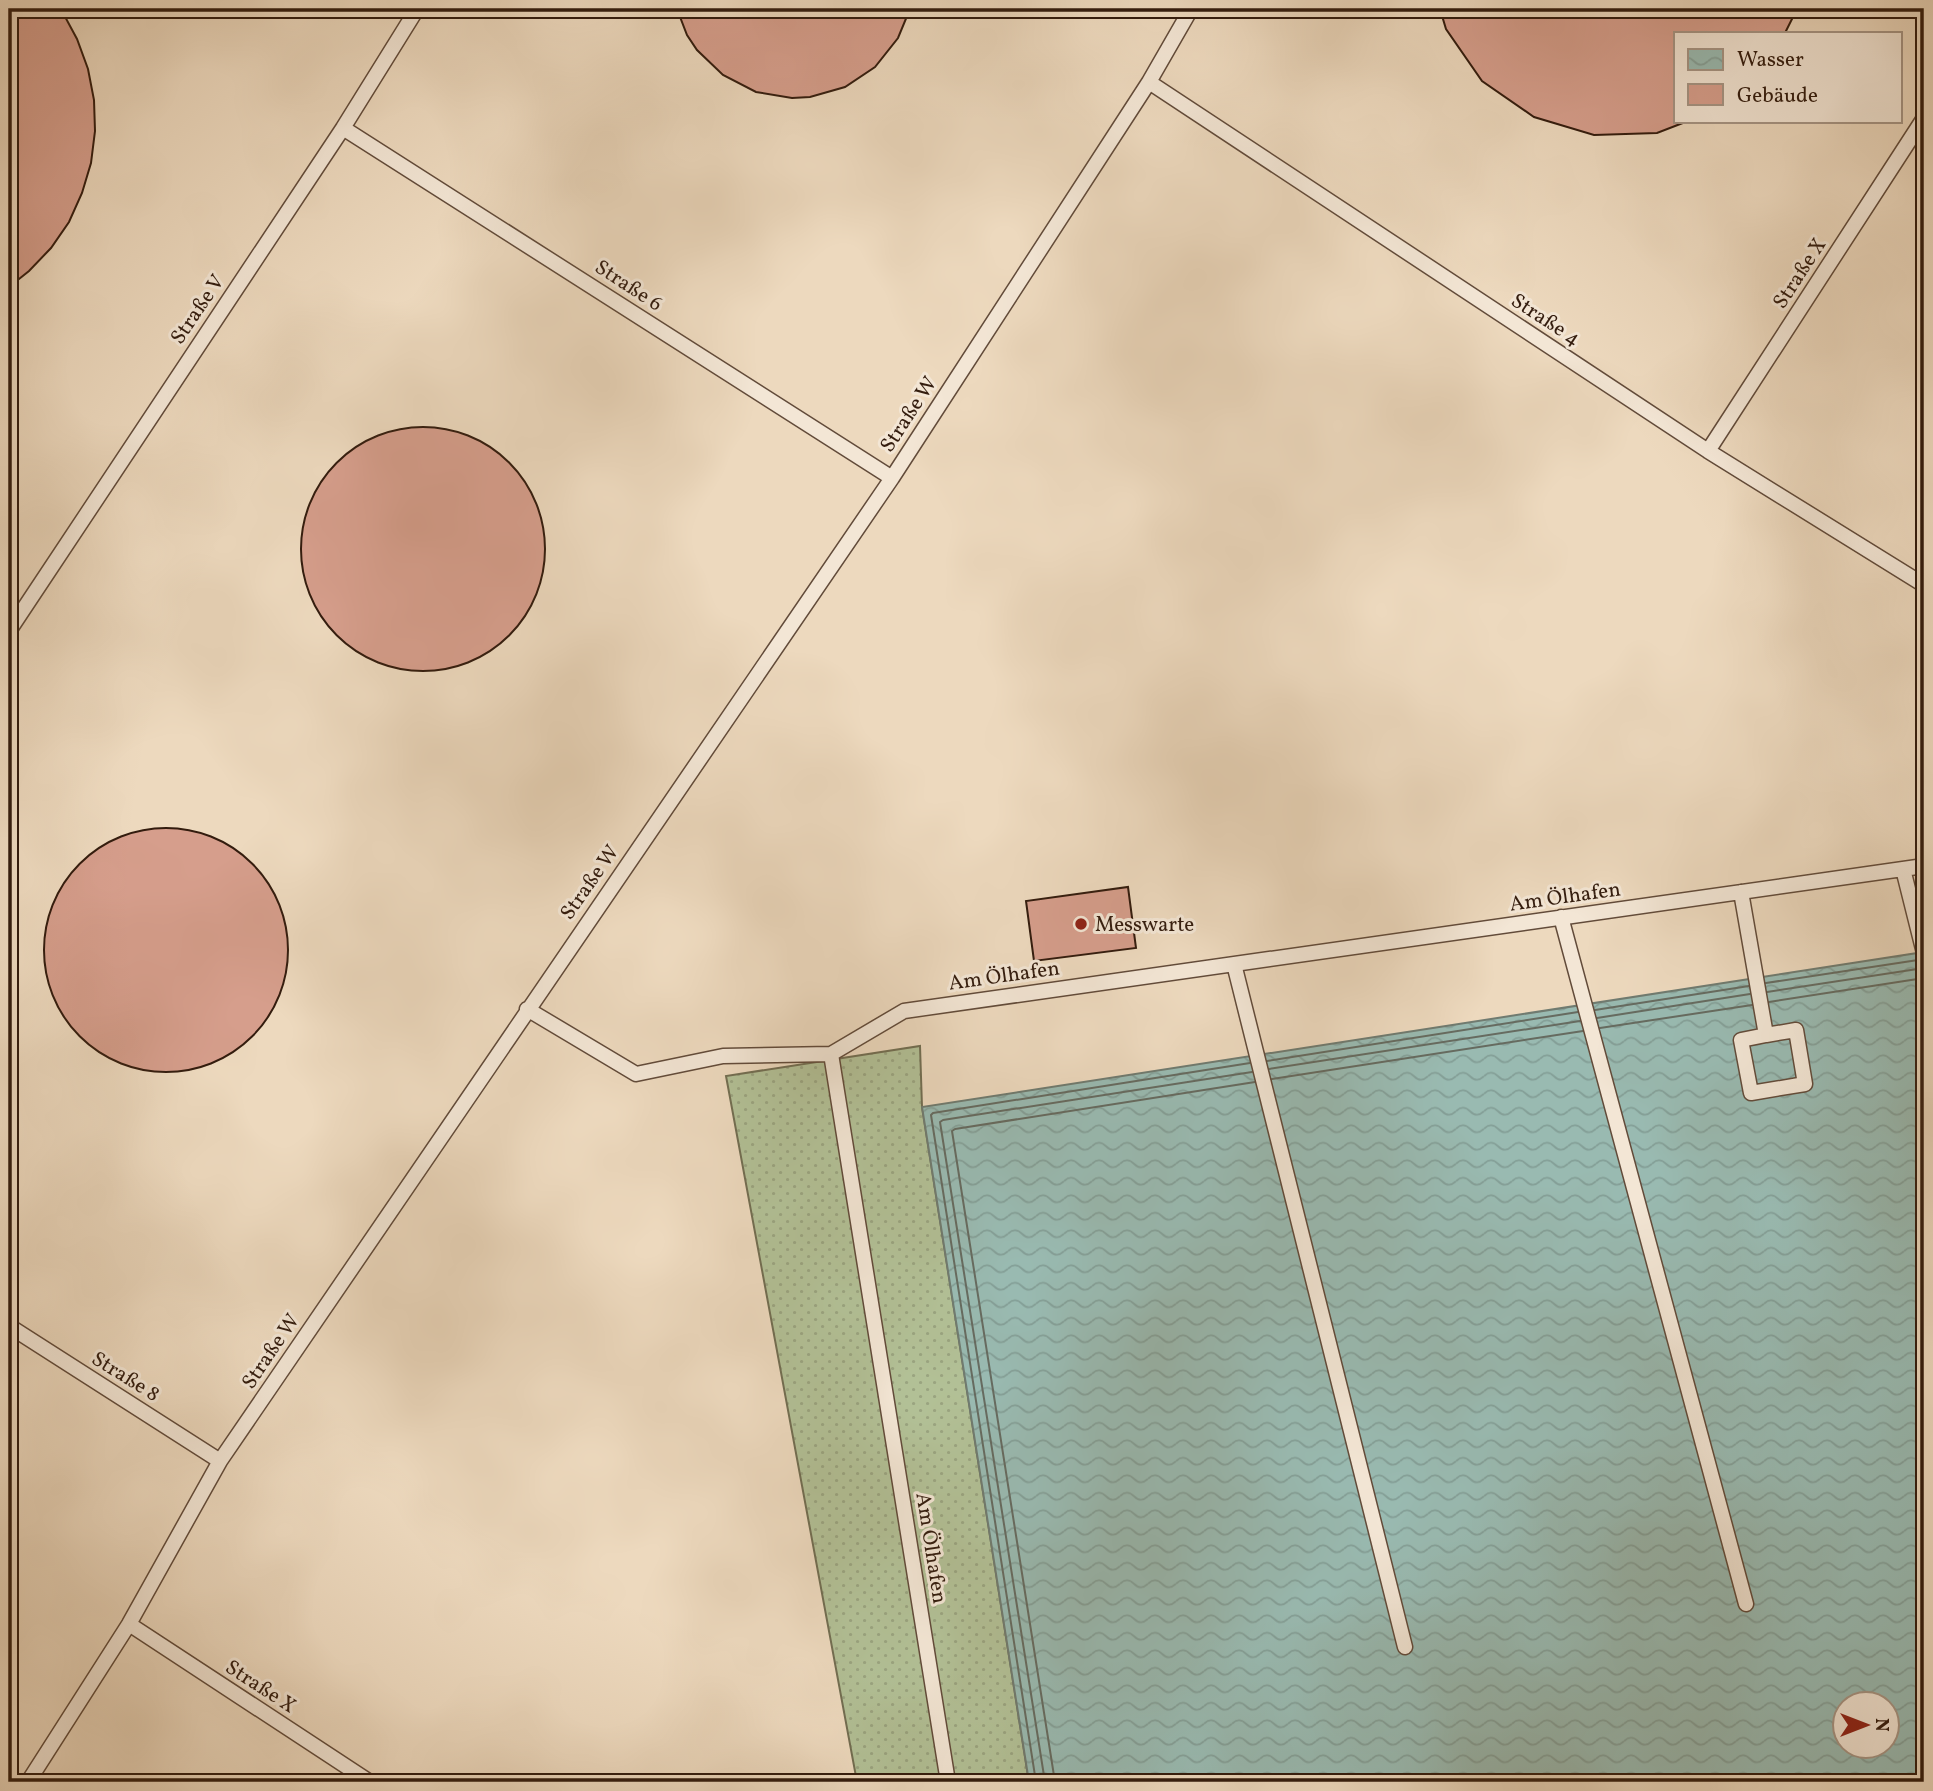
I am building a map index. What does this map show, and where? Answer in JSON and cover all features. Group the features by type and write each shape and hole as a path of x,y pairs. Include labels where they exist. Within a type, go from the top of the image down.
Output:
{"lane":[{"name":"Straße V","path":"9,631 343,128 417,9"},
{"name":"Straße W","path":"28,1782 129,1624 220,1461 892,478 1149,82 1191,9"},
{"name":"Straße 4","path":"1149,82 1708,451 1924,585"},
{"name":"Straße X","path":"1708,451 1924,118"},
{"name":"Straße 6","path":"343,128 892,478"},
{"name":"Am Ölhafen","path":"948,1782 831,1054 904,1011 1924,866"},
{"path":"1903,869 1924,953"},
{"path":"1741,892 1766,1035"},
{"path":"1561,917 1746,1604"},
{"path":"1234,964 1405,1647"},
{"path":"527,1009 636,1074 723,1056 831,1054"},
{"path":"1796,1030 1805,1084 1751,1093 1741,1040 1766,1035 1796,1030"},
{"name":"Straße 8","path":"9,1326 220,1461"},
{"name":"Straße X","path":"129,1624 370,1782"}],"green space":[{"path":"920,1046 922,1107 1029,1782 857,1782 726,1076"}],"water":[{"path":"1924,952 1924,1782 1029,1782 922,1107"}],"building":[{"path":"9,9 62,11 77,39 88,69 94,100 95,131 91,163 69,222 51,248 9,287"},
{"path":"677,9 910,9 898,38 875,67 845,87 810,97 792,98 756,92 723,75 697,50 687,35"},
{"path":"1440,9 1797,9 1786,32 1674,32 1674,122 1685,122 1657,133 1594,135 1534,117 1482,81 1446,29"},
{"path":"411,427 435,427 481,441 501,454 518,471 536,502 543,525 543,573 531,607 518,627 501,644 481,657 458,666 435,671 411,671 365,657 345,644 328,627 315,607 306,584 301,561 301,537 315,491 328,471 345,454 365,441 388,432"},
{"path":"154,828 178,828 224,842 260,872 279,903 286,926 286,974 274,1008 244,1044 224,1058 201,1067 178,1072 154,1072 108,1058 72,1028 58,1008 49,985 44,962 44,938 58,892 88,856 108,842 131,833"},
{"name":"Messwarte","path":"1128,887 1136,948 1034,961 1026,901"}],"place":[{"name":"Messwarte","path":"1081,924"}]}
